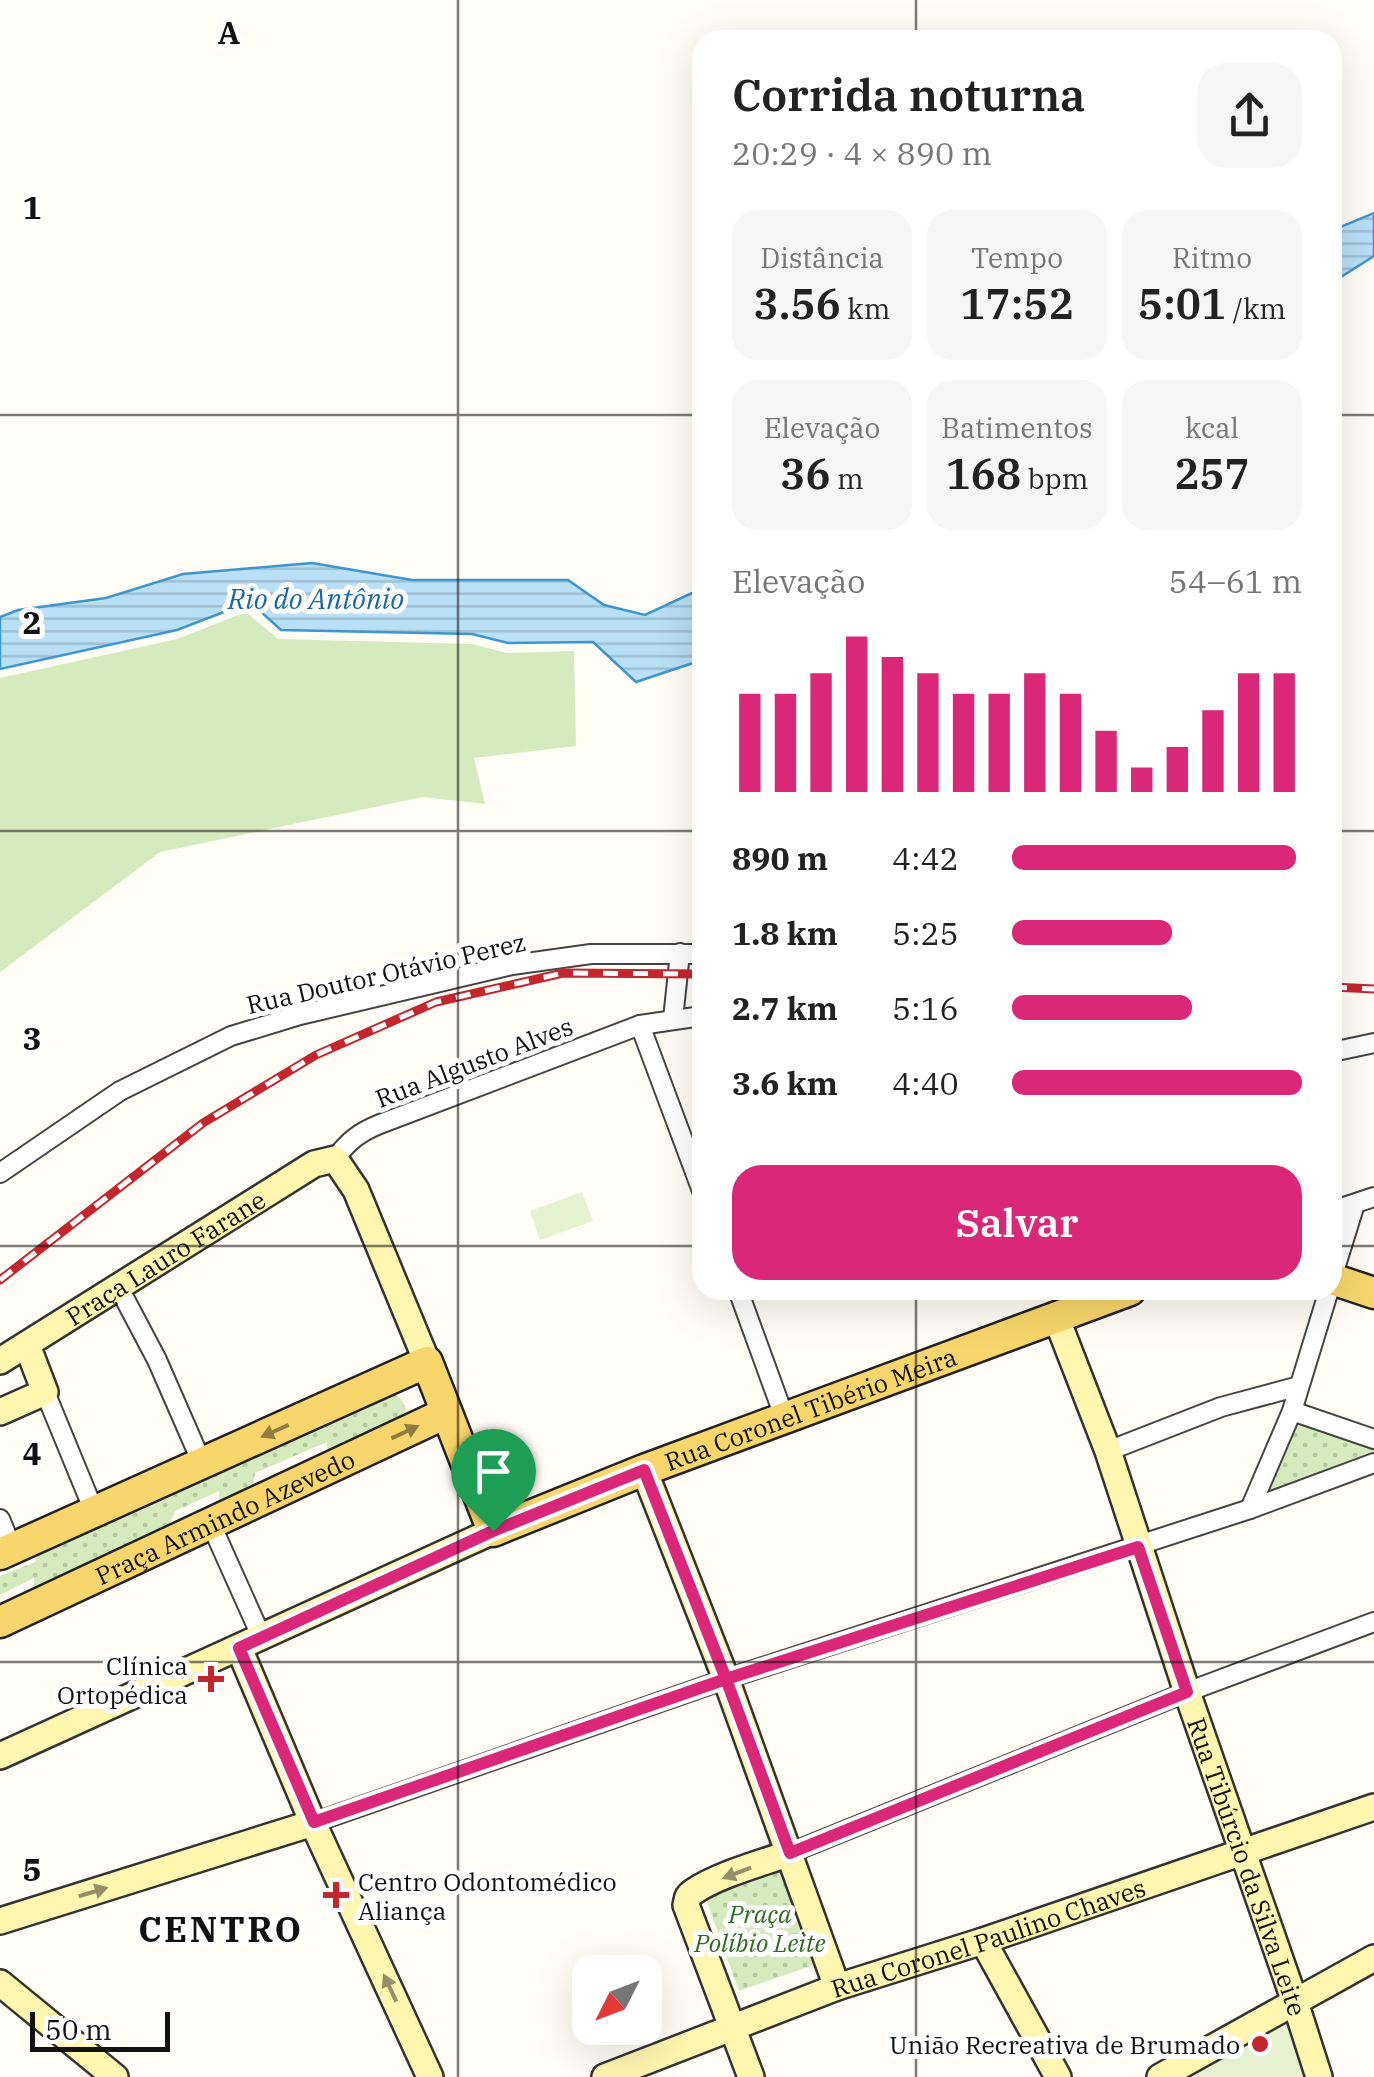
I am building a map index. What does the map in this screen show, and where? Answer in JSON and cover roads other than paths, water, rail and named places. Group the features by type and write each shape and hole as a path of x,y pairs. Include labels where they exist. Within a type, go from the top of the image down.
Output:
{"main road":[{"path":"1342,1282 1374,1294"},
{"name":"Rua Coronel Tibério Meira","path":"493,1531 644,1470 1056,1318 1088,1300"},
{"path":"6,1551 428,1362 493,1531"},
{"name":"Praça Armindo Azevedo","path":"0,1622 446,1413"}],"street":[{"name":"Rua Doutor Otávio Perez","path":"0,1173 120,1091 230,1036 300,1015 512,965 591,954 692,954"},
{"path":"673,1020 680,954"},
{"path":"692,1017 640,1025 692,1164"},
{"name":"Rua Algusto Alves","path":"335,1159 360,1132 640,1025"},
{"path":"1342,1050 1374,1043"},
{"path":"335,1159 356,1190 428,1362"},
{"name":"Praça Lauro Farane","path":"0,1361 314,1164 335,1159"},
{"path":"1342,1208 1374,1197"},
{"path":"1342,1247 1356,1204"},
{"path":"119,1288 202,1463"},
{"path":"742,1300 785,1418"},
{"path":"1250,1509 1292,1410 1326,1300"},
{"name":"Rua Tibúrcio da Silva Leite","path":"1056,1318 1108,1451 1319,2077"},
{"path":"27,1345 94,1511"},
{"path":"1108,1451 1221,1407 1300,1386"},
{"path":"0,1412 45,1392"},
{"path":"1292,1410 1374,1439"},
{"path":"0,1921 314,1822 726,1679 1138,1547 1374,1463"},
{"path":"644,1470 726,1679 838,1986"},
{"path":"0,1519 6,1551"},
{"path":"210,1522 314,1822 430,2077"},
{"path":"0,1756 493,1531"},
{"path":"752,2077 686,1905 692,1892 1187,1692 1374,1622"},
{"name":"Rua Coronel Paulino Chaves","path":"605,2077 838,1986 984,1941 1374,1806"},
{"path":"984,1941 1058,2077"},
{"path":"1160,2077 1374,1958"},
{"path":"0,1983 114,2077"}],"water":[{"path":"1374,213 1374,256 1342,276 1342,226"},
{"name":"Rio do Antônio","path":"312,563 412,580 568,580 604,605 645,615 692,593 692,663 636,682 593,642 508,643 472,634 281,630 250,602 177,630 0,669 0,617 18,610 106,598 183,574"}],"railway":[{"path":"0,1280 203,1123 316,1055 436,1002 563,973 692,974"},
{"path":"1342,987 1374,989"}],"place":[{"name":"Clínica Ortopédica","path":"211,1679"},
{"name":"Centro Odontomédico Aliança","path":"336,1895"},
{"name":"União Recreativa de Brumado","path":"1260,2044"}],"district":[{"name":"CENTRO","path":"221,1929"}],"park label":[{"name":"Praça Políbio Leite","path":"760,1928"}]}
